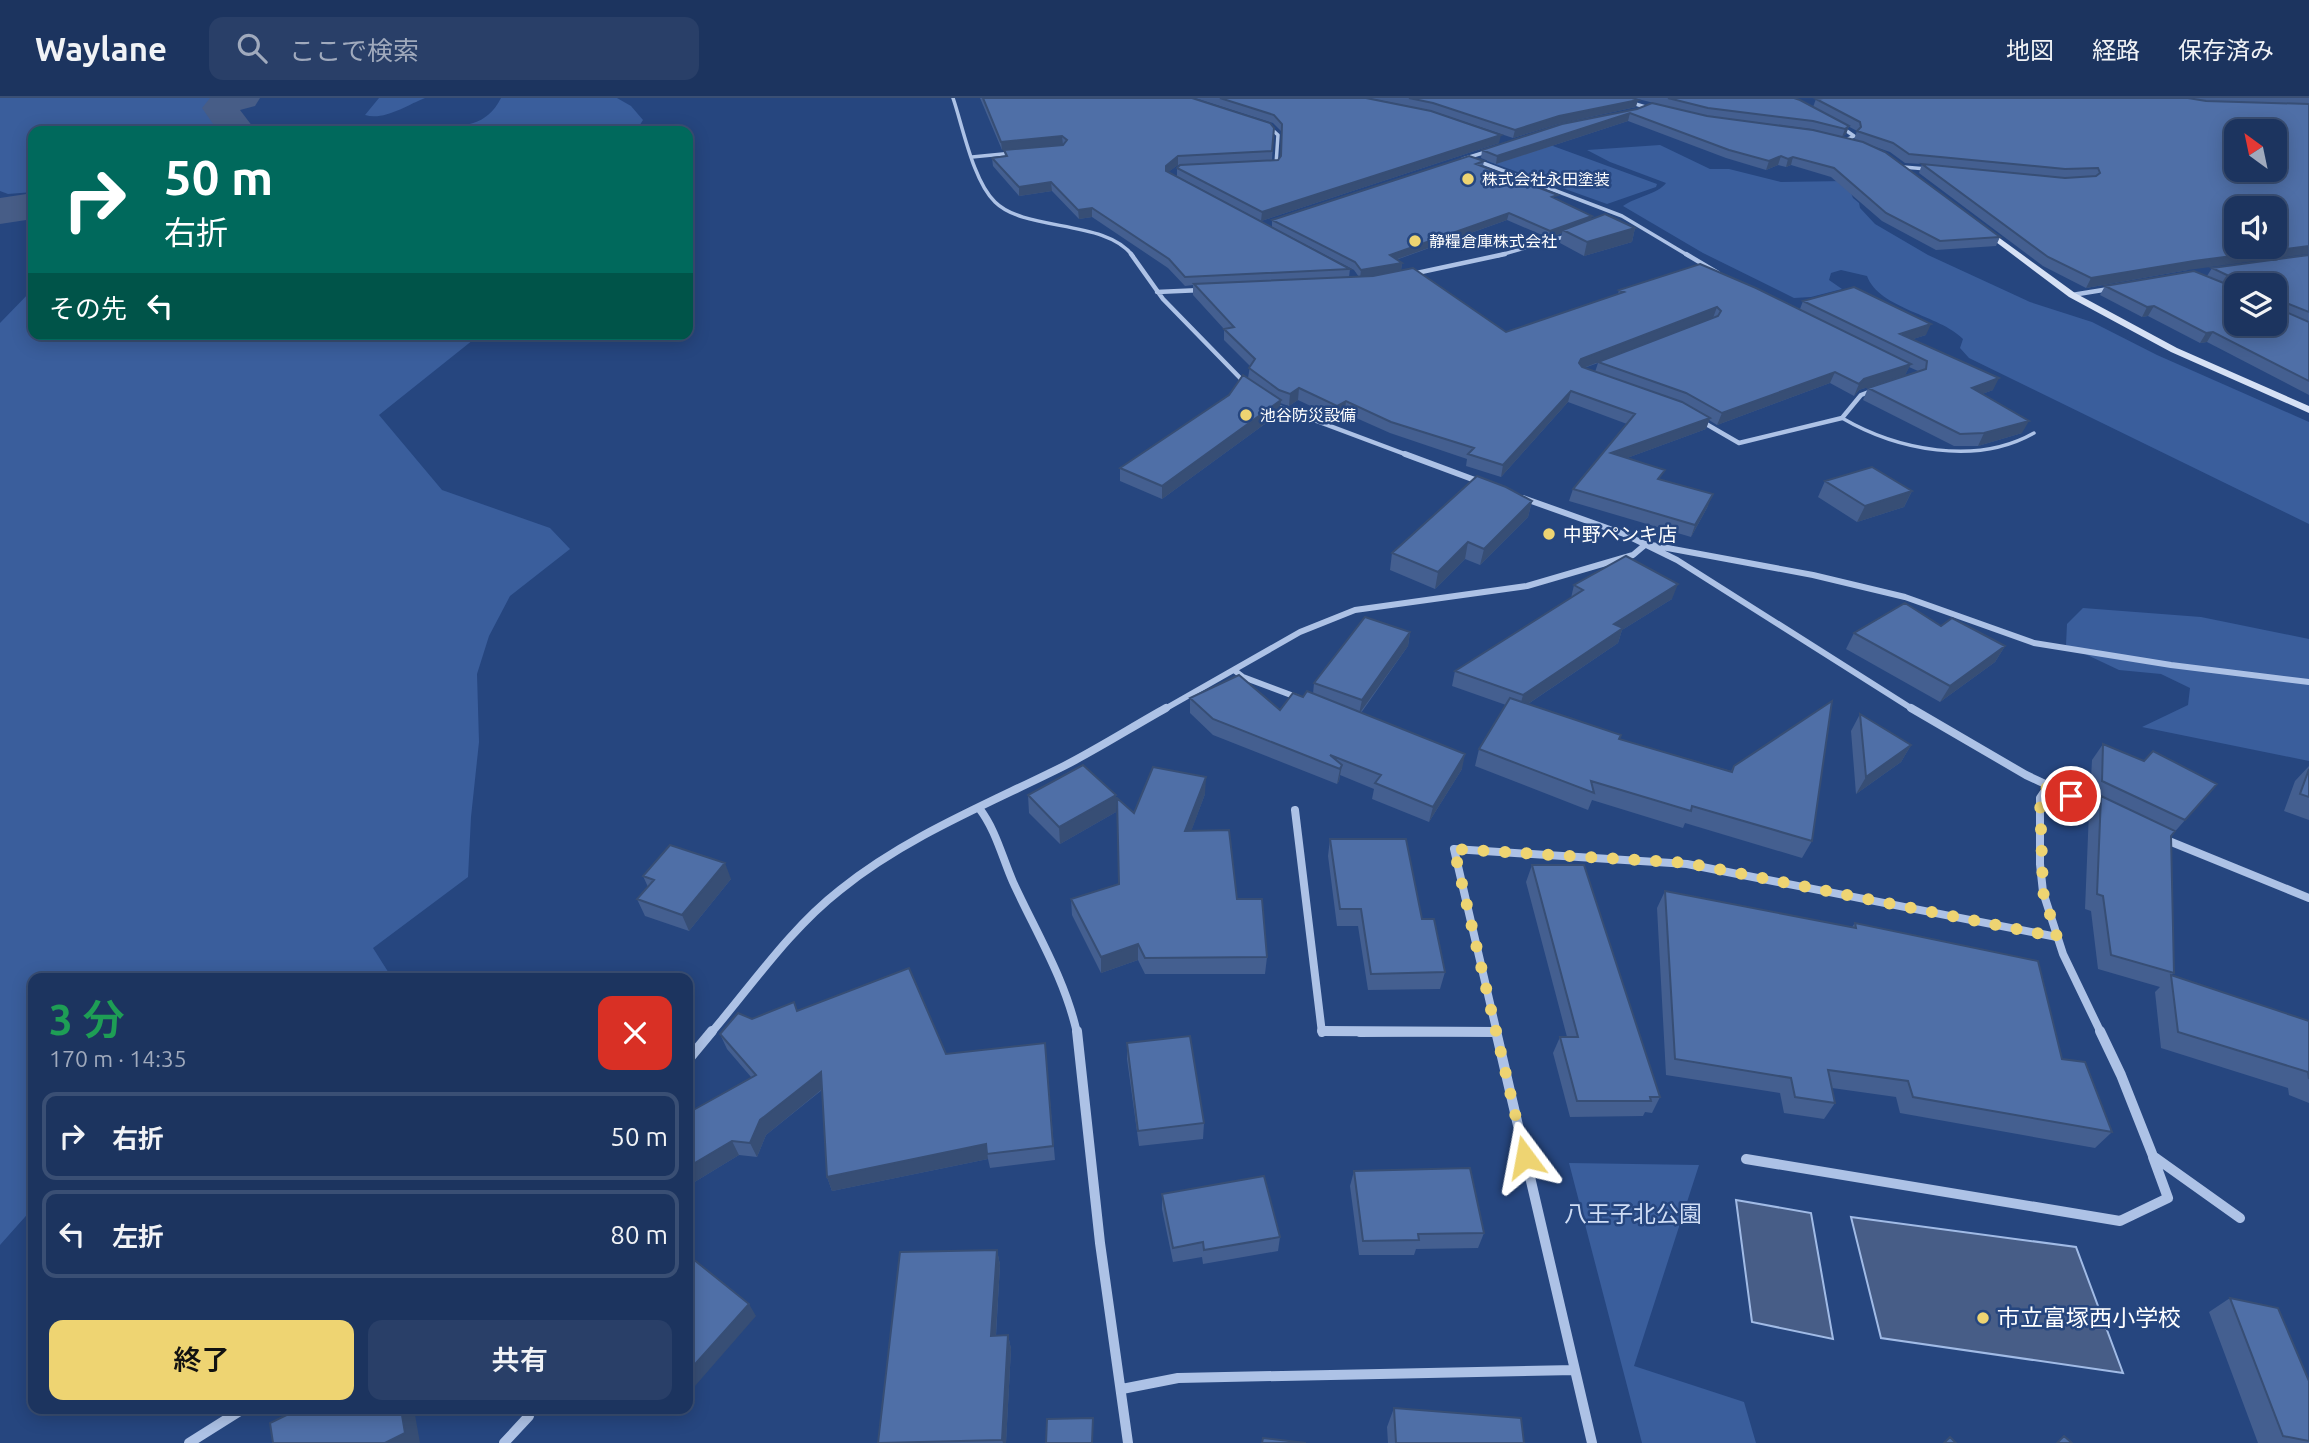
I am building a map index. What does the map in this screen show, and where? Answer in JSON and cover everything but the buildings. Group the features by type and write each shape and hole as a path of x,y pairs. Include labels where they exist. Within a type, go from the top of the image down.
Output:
{"street":[{"path":"953,98 985,191 1002,208 1115,241 1135,256 1157,292 1254,391"},
{"path":"1616,98 1656,109"},
{"path":"1634,113 1647,107"},
{"path":"1830,121 1854,134 1840,140"},
{"path":"1264,124 1272,127 1278,135 1276,164 1265,164"},
{"path":"1840,140 1863,146"},
{"path":"1455,162 1491,150"},
{"path":"972,157 1024,153"},
{"path":"1468,158 1622,216 1727,278"},
{"path":"1894,161 1922,181"},
{"path":"1903,167 1934,170"},
{"path":"1610,221 1622,216"},
{"path":"1976,223 2072,295 2174,350 2309,410"},
{"path":"1411,275 1524,250 1577,233"},
{"path":"2072,295 2111,289"},
{"path":"1157,292 1210,290"},
{"path":"1692,416 1739,443 1843,418 1861,395 1884,387"},
{"path":"1268,401 1296,415 1493,486"},
{"path":"1519,496 1646,544 1677,560 1956,737 2048,786 2110,814"},
{"path":"693,1054 796,932 838,891 885,857 934,829 1067,764 1309,628 1354,610 1527,586 1633,555 1646,544"},
{"path":"1646,544 1814,575 1905,597 2034,643 2172,665 2309,682"},
{"path":"1234,670 1243,677 1304,700"},
{"path":"1746,1159 2120,1220 2168,1198 2121,1074 2057,937 2043,892 2040,864 2040,798 2048,786"},
{"path":"979,808 988,819 1008,870 1075,1017 1100,1243 1128,1443"},
{"path":"1295,810 1322,1033 1497,1032"},
{"path":"2159,837 2309,898"},
{"path":"1592,1443 1454,849 1688,863 2057,937"},
{"path":"2152,1156 2240,1218"},
{"path":"1122,1389 1178,1378 1575,1370"},
{"path":"189,1443 235,1414"},
{"path":"504,1443 529,1416 527,1414"}],"lane":[{"path":"1843,418 1873,436 1916,447 1973,451 2021,444 2034,433"}],"green space":[{"path":"0,98 234,98 216,104 212,109 223,126 28,126 28,192 8,194 0,191"},
{"path":"379,98 425,98 388,114 365,115"},
{"path":"501,98 617,98 631,106 643,120 639,126 454,126 468,125 492,112"},
{"path":"1524,144 1553,146 1657,184 1656,187 1607,204 1487,161 1486,156"},
{"path":"1660,145 1710,169 1729,169 1781,182 1846,181 1853,198 1875,224 1928,255 2030,302 2092,322 2157,355 2309,422 2309,524 1969,358 1960,348 1963,339 1953,331 1884,296 1867,276 1841,270 1831,273 1829,280 1842,289 1811,297 1794,298 1703,253 1623,206 1658,190 1666,183 1610,162 1587,150"},
{"path":"28,294 28,340 473,340 379,415 442,490 550,528 570,549 510,596 489,636 477,674 479,742 468,877 373,948 389,973 28,973 28,1214 0,1245 0,323"},
{"path":"2083,608 2201,617 2309,639 2309,761 2142,727 2188,705 2190,688 2161,674 2119,670 2066,645 2067,624"},
{"name":"八王子北公園","path":"1569,1163 1699,1165 1634,1366 1744,1402 1756,1443 1642,1443"}],"shaded area":[{"path":"1736,1200 1811,1213 1833,1339 1752,1322"},
{"path":"1851,1217 2076,1247 2123,1373 1881,1338"}],"waterway":[{"path":"233,126 220,108 227,102 242,98"},
{"path":"0,211 28,207"}],"place":[{"name":"株式会社永田塗装","path":"1468,179"},
{"name":"静糧倉庫株式会社","path":"1415,241"},
{"name":"池谷防災設備","path":"1246,415"},
{"name":"中野ペンキ店","path":"1549,534"},
{"name":"市立富塚西小学校","path":"1983,1318"}],"route":[{"path":"1525,1157 1454,849 1688,863 2057,937 2043,892 2040,864 2040,798 2048,786 2071,796"}]}
